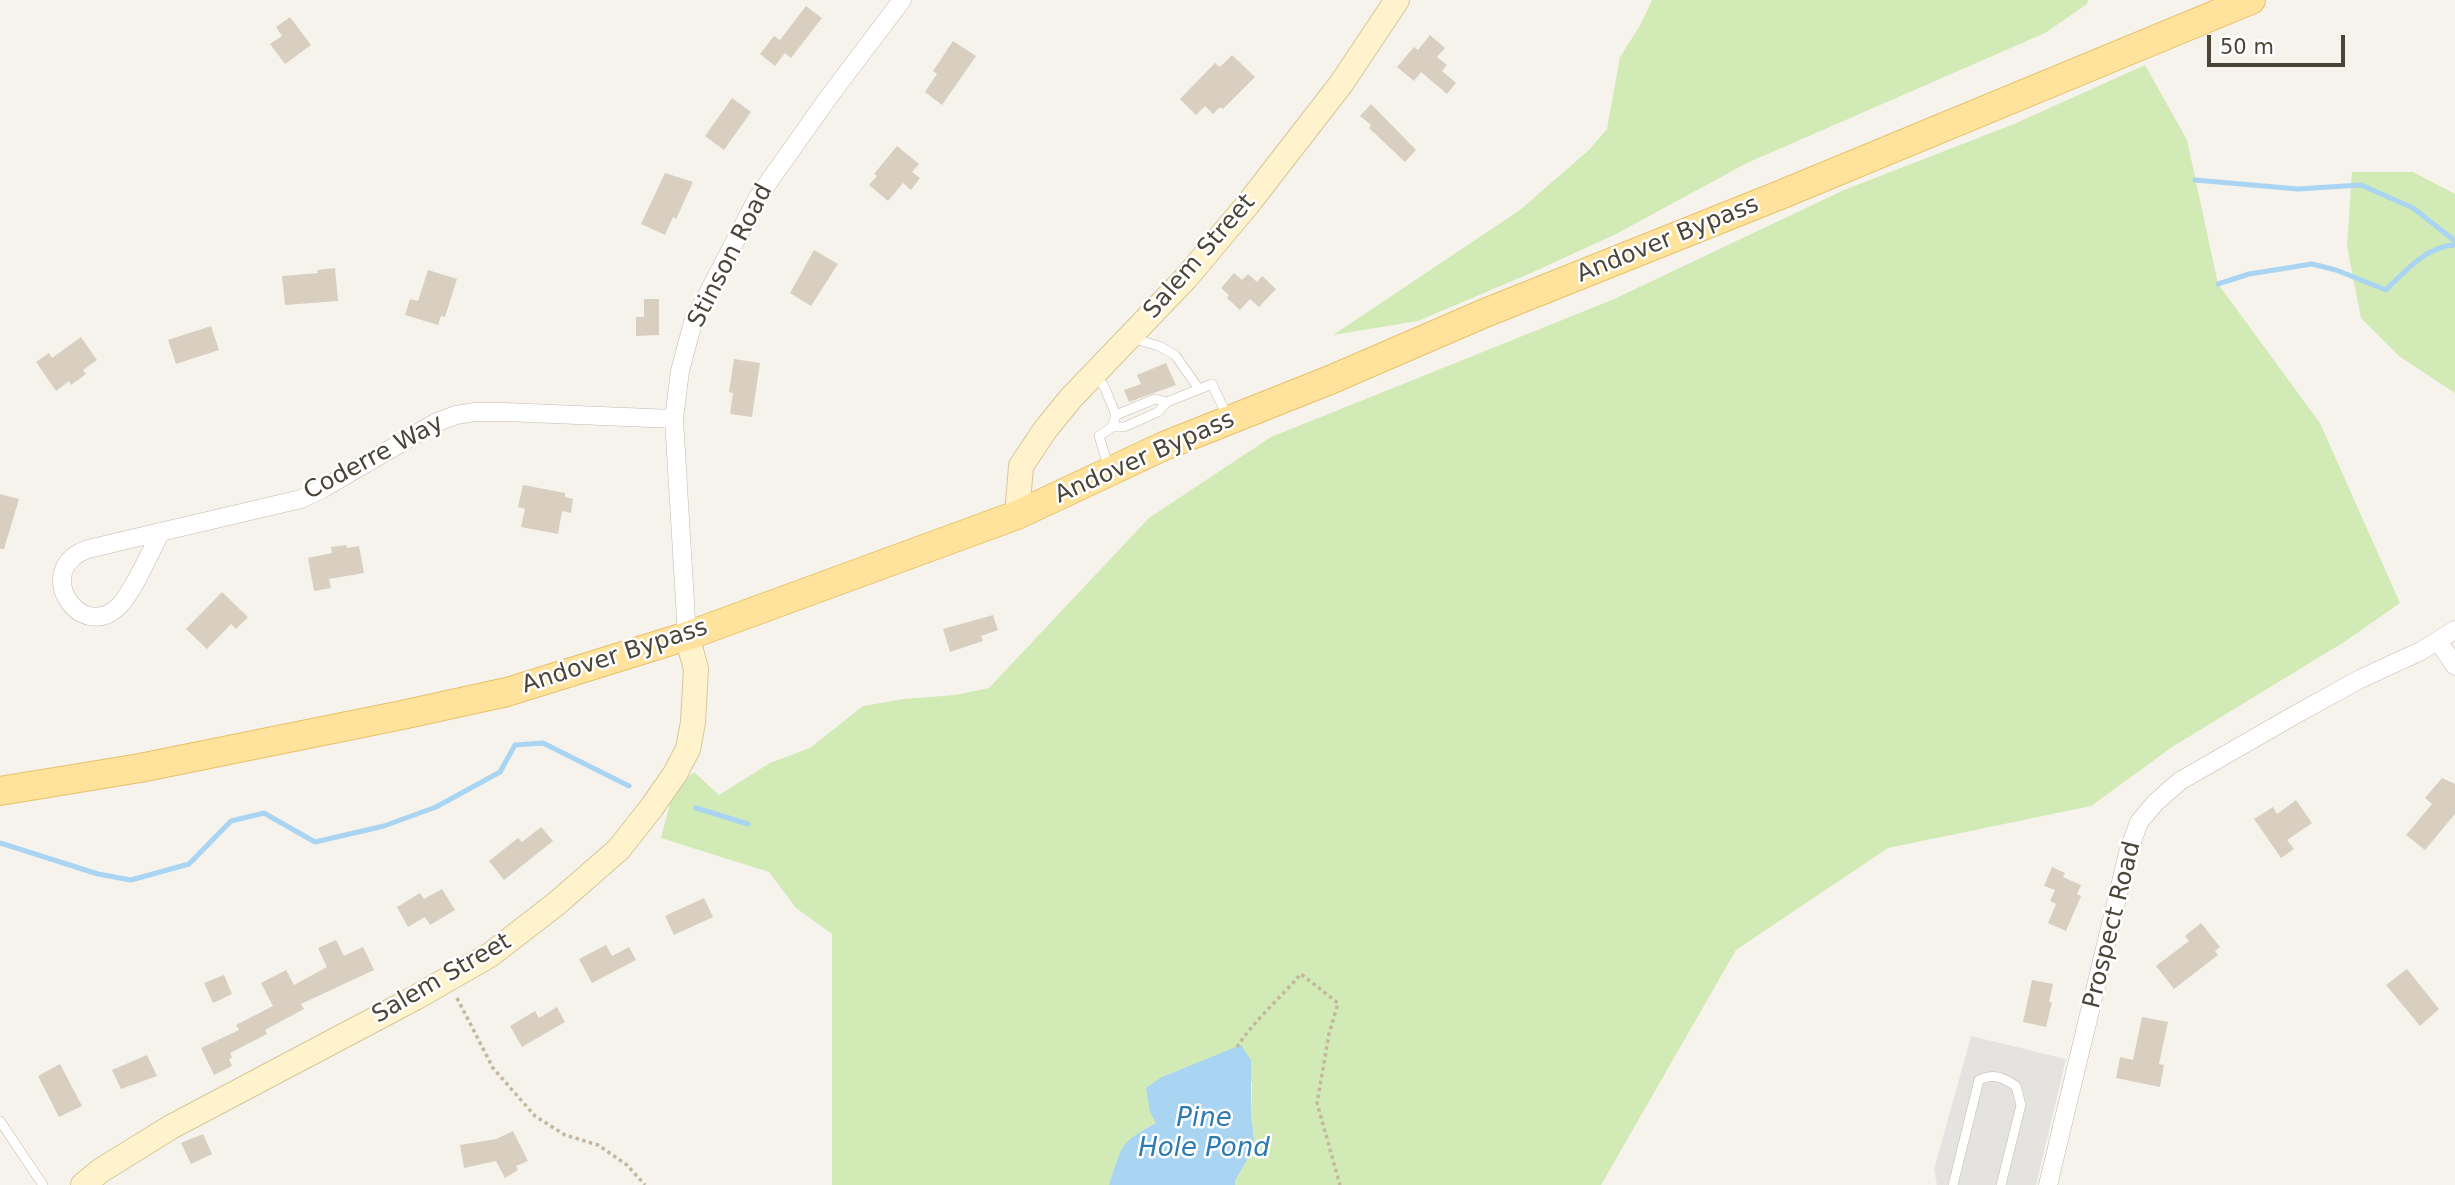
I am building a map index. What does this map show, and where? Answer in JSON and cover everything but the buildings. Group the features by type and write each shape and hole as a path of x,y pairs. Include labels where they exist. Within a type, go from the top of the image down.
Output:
{"main road":[{"name":"Andover Bypass","path":"0,791 141,768 507,692 687,636 1017,515 1164,446 2251,0"}],"street":[{"name":"Stinson Road","path":"687,636 674,419 680,371 693,322 758,197 902,0"},
{"name":"Salem Street","path":"1017,515 1021,466 1045,430 1093,374 1186,278 1248,204 1341,84 1397,0"},
{"name":"Coderre Way","path":"161,532 124,600 114,611 101,616 86,615 68,602 62,588 62,573 74,555 88,548 301,499 435,423 456,415 505,412 674,419"},
{"name":"Prospect Road","path":"2048,1185 2128,853 2139,822 2166,792 2197,769 2360,679 2421,652 2455,630"},
{"name":"Salem Street","path":"83,1185 100,1171 172,1127 490,955 556,904 619,849 675,774 688,749 693,722 696,669 687,636"},
{"path":"2438,641 2455,666"}],"lane":[{"path":"1129,337 1159,346 1175,355 1199,389"},
{"path":"1093,374 1104,386 1116,415 1112,427"},
{"path":"1110,471 1099,436 1112,427 1124,427 1158,412 1167,402 1212,384 1230,420"},
{"path":"1116,415 1155,399 1167,402"},
{"path":"1953,1185 1979,1080 1989,1076 2002,1077 2016,1086 2021,1105 2001,1185"},
{"path":"0,1121 43,1185"}],"path":[{"path":"1237,1047 1246,1033 1301,974 1338,1003 1329,1034 1317,1103 1340,1185"},
{"path":"447,980 493,1068 535,1116 565,1135 598,1145 627,1165 645,1185"}],"green space":[{"path":"1652,0 2088,0 2087,4 2045,33 1747,163 1616,234 1531,273 1418,321 1333,335 1520,210 1589,150 1607,129 1620,57 1641,24"},
{"path":"2145,65 2187,140 2218,284 2320,423 2400,603 2344,642 2172,747 2091,806 1888,848 1736,950 1601,1185 1235,1185 1255,1146 1251,1116 1252,1082 1197,1064 1162,1077 1156,1123 1141,1131 1113,1173 1109,1185 832,1185 832,934 796,908 769,872 661,838 673,792 694,772 719,795 770,763 810,748 863,706 955,695 989,688 1149,518 1271,437 1612,300 1844,190 2014,124"},
{"path":"2352,172 2413,172 2455,194 2455,393 2399,356 2361,318 2347,246"}],"shaded area":[{"path":"1971,1036 2066,1059 2036,1185 1937,1185 1934,1170"}],"water":[{"name":"Pine Hole Pond","path":"1241,1045 1251,1060 1251,1116 1255,1146 1235,1185 1109,1185 1123,1147 1134,1136 1156,1123 1150,1112 1146,1088 1162,1077"}],"waterway":[{"path":"2195,180 2298,189 2361,185 2413,208 2455,241"},
{"path":"2218,284 2249,274 2312,264 2336,270 2386,290 2426,255 2445,246 2455,245"},
{"path":"0,843 98,874 131,880 189,864 231,821 264,813 315,842 384,826 436,807 500,772 515,745 543,743 629,786"},
{"path":"696,808 748,824"}]}
